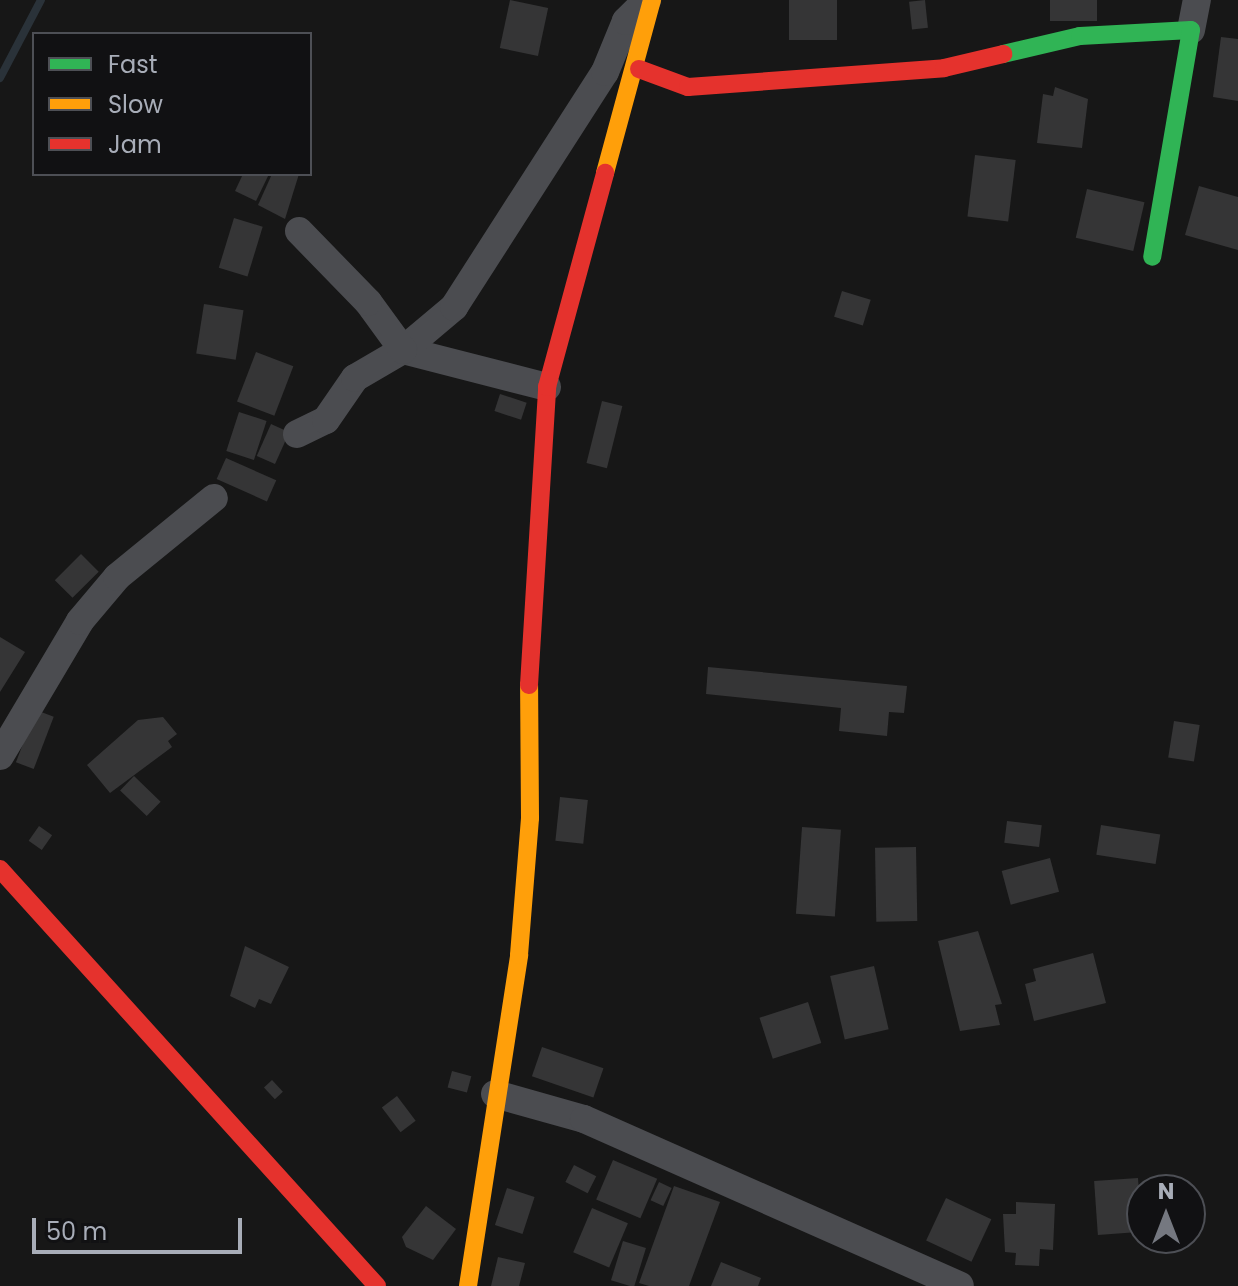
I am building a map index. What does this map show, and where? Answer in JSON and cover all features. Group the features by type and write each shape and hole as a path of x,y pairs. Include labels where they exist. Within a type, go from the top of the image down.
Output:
{"street":[{"path":"468,1286 495,1094 519,955 530,818 529,616 547,387 639,69 649,0"},
{"path":"297,434 326,420 355,378 403,350 454,307 605,72 626,21 649,0"},
{"path":"1152,257 1197,0"},
{"path":"639,69 688,87 944,68 1080,36 1191,30"},
{"path":"299,231 368,302 403,350 547,387"},
{"path":"0,756 80,621 117,577 214,498"},
{"path":"0,869 377,1286"},
{"path":"495,1094 584,1119 960,1286"}],"building":[{"path":"510,0 548,8 538,56 500,48"},
{"path":"789,0 837,0 837,40 789,40"},
{"path":"925,0 928,28 912,30 909,2"},
{"path":"1050,0 1097,0 1097,21 1050,21"},
{"path":"1221,37 1238,39 1238,101 1213,97"},
{"path":"1055,87 1088,99 1082,148 1037,143 1043,94 1053,96"},
{"path":"975,155 1016,160 1008,222 967,217"},
{"path":"242,176 268,176 256,201 235,191"},
{"path":"271,176 298,176 285,219 258,205"},
{"path":"1199,186 1238,197 1238,250 1185,235"},
{"path":"1087,189 1144,202 1133,251 1076,238"},
{"path":"234,218 263,227 247,276 219,268"},
{"path":"842,291 871,300 863,326 834,317"},
{"path":"204,304 244,310 236,360 196,353"},
{"path":"256,352 293,366 274,416 237,401"},
{"path":"500,394 527,403 521,420 494,411"},
{"path":"602,401 622,406 607,468 587,463"},
{"path":"239,412 267,421 254,460 226,451"},
{"path":"271,424 289,432 275,464 257,456"},
{"path":"226,458 276,480 267,501 217,479"},
{"path":"81,554 99,572 73,598 55,580"},
{"path":"0,637 25,652 0,692"},
{"path":"708,667 907,686 904,713 889,712 887,736 839,731 841,708 706,694"},
{"path":"36,710 54,717 34,769 16,762"},
{"path":"163,717 177,734 168,741 172,747 110,793 87,765 138,720"},
{"path":"1174,721 1200,725 1194,762 1168,758"},
{"path":"134,776 161,802 147,816 120,790"},
{"path":"560,797 588,800 583,844 555,841"},
{"path":"1007,821 1042,825 1039,847 1004,843"},
{"path":"1101,825 1160,834 1156,864 1096,855"},
{"path":"39,826 52,835 42,850 29,841"},
{"path":"802,827 841,830 835,917 796,914"},
{"path":"916,847 917,921 876,922 875,848"},
{"path":"1050,858 1059,892 1011,905 1002,871"},
{"path":"978,931 1002,1004 995,1005 1000,1025 960,1031 938,941"},
{"path":"245,946 289,967 271,1004 259,999 255,1008 230,996"},
{"path":"1093,953 1106,1003 1034,1021 1025,984 1036,981 1033,969"},
{"path":"874,966 889,1029 845,1039 830,976"},
{"path":"808,1002 821,1043 773,1059 759,1018"},
{"path":"542,1047 603,1068 593,1097 532,1076"},
{"path":"452,1071 471,1076 467,1093 448,1087"},
{"path":"272,1080 283,1092 275,1099 264,1088"},
{"path":"397,1096 416,1121 400,1132 382,1107"},
{"path":"613,1160 657,1179 640,1218 596,1200"},
{"path":"574,1165 596,1176 588,1193 565,1182"},
{"path":"1126,1179 1126,1233 1098,1235 1094,1181"},
{"path":"659,1182 672,1188 663,1206 651,1200"},
{"path":"674,1186 720,1202 689,1286 639,1283"},
{"path":"507,1188 535,1197 523,1234 495,1225"},
{"path":"946,1198 991,1219 971,1262 926,1241"},
{"path":"1016,1202 1055,1204 1053,1250 1040,1249 1039,1266 1015,1265 1016,1253 1005,1252 1003,1214 1016,1214"},
{"path":"426,1206 456,1229 433,1260 406,1247 402,1237"},
{"path":"592,1208 628,1223 609,1267 573,1252"},
{"path":"623,1241 646,1248 634,1286 611,1280"},
{"path":"498,1257 525,1263 519,1286 491,1286"},
{"path":"721,1262 761,1278 758,1286 711,1286"}],"waterway":[{"path":"0,78 41,0"}],"traffic: fast":[{"path":"1003,54 1080,36 1191,30 1152,257"}],"traffic: slow":[{"path":"605,173 652,0"},
{"path":"468,1286 519,955 530,818 529,685"}],"traffic: jam":[{"path":"639,69 688,87 944,68 1003,54"},
{"path":"529,685 547,387 605,173"},
{"path":"0,869 377,1286"}]}
